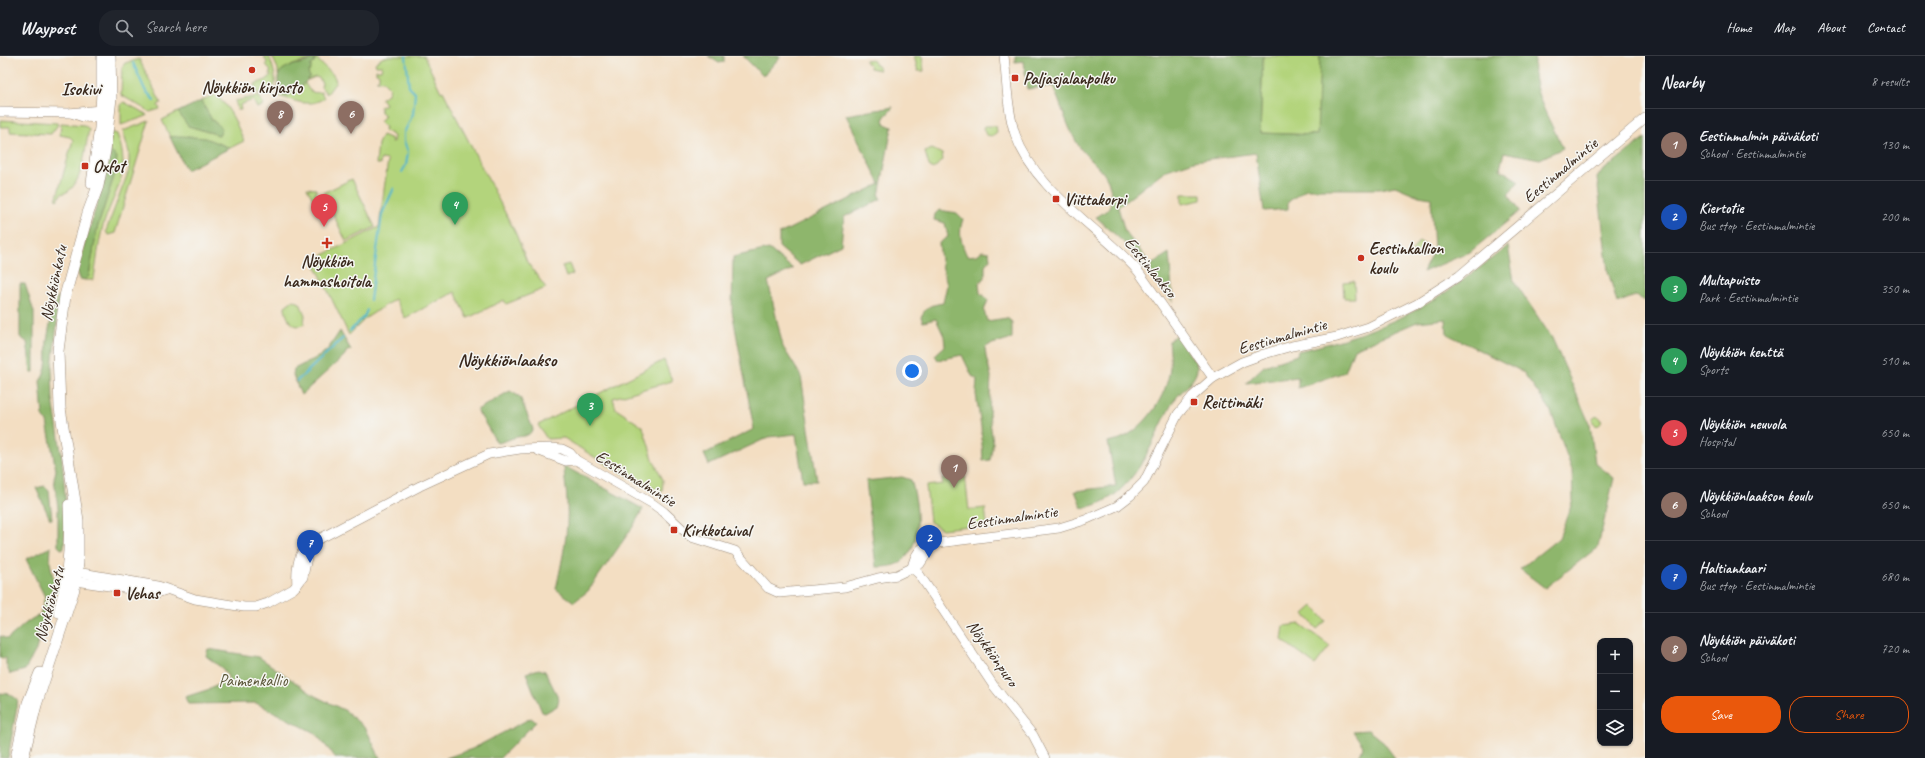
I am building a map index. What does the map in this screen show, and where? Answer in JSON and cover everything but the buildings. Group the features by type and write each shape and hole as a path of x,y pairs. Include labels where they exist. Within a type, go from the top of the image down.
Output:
{"main road":[{"name":"Nöykkiönkatu","path":"102,56 104,114"},
{"name":"Nöykkiönkatu","path":"23,758 36,705 63,624 73,576 67,456 60,408 59,344 65,296 88,213 104,114 110,56"},
{"name":"Nöykkiönkatu","path":"16,758 28,703 48,648 66,588 73,576"}],"street":[{"name":"Eestinlaakso","path":"1004,56 1010,110 1015,134 1025,155 1047,185 1125,256 1138,270 1213,378"},
{"path":"0,112 104,114"},
{"name":"Eestinmalmintie","path":"73,576 158,586 166,590 195,598 250,607 264,605 293,589 303,577 307,558 305,548 350,523 472,462 500,451 552,448 562,449 570,453 576,460 654,504 691,537 735,551 768,588 779,593 856,585 878,578 897,575 920,564 929,550 930,544 954,542 1004,533 1059,528 1085,520 1116,506 1130,496 1144,482 1178,414 1192,396 1213,378 1242,362 1264,354 1369,327 1417,303 1459,276 1645,118"},
{"name":"Nöykkiönpuro","path":"912,568 919,574 993,685 1033,735 1045,758"}],"green space":[{"path":"264,56 269,56 275,76 275,86 270,95 254,92 255,84 266,80 271,76 269,73 271,72 266,64 267,63"},
{"path":"272,56 316,56 286,68 278,75 278,69"},
{"path":"316,56 321,64 331,72 335,78 336,82 327,94 321,87 322,83 319,78 315,77 308,80 308,73"},
{"path":"316,56 308,73 310,77 302,86 284,96 278,84 278,76 280,72 289,67 309,61"},
{"path":"389,56 424,56 441,92 443,91 516,234 527,262 546,288 506,304 504,300 468,318 455,292 405,318 395,299 366,318 349,335 313,260 379,227 388,160 381,159 380,164 376,164 378,144 382,135 392,139 391,142 393,142 394,136 384,130 386,127 380,122 385,115 381,112 380,107 385,104 381,98 388,94 390,88 383,81 376,80 379,79 379,74 376,73 376,70 381,70 382,66 376,66 375,63 382,58"},
{"path":"708,56 724,56 724,62 719,63"},
{"path":"743,56 781,56 763,76"},
{"path":"914,56 922,56 924,71 918,71"},
{"path":"1015,56 1263,56 1260,133 1317,135 1320,56 1535,56 1534,67 1537,91 1563,148 1540,159 1504,152 1500,169 1519,181 1508,194 1520,211 1470,252 1423,272 1434,249 1431,198 1419,196 1395,186 1380,189 1306,189 1288,202 1288,209 1264,211 1256,153 1194,161 1164,171 1118,207 1125,232 1146,258 1143,260 1096,217 1106,211 1111,202 1111,194 1106,178 1077,143 1067,123 1053,86 1027,89 1024,61 1015,62"},
{"path":"1263,56 1320,56 1318,135 1260,133"},
{"path":"139,59 161,103 158,105 160,109 150,112 121,95 122,67 125,63"},
{"path":"872,59 880,70 870,68 870,65 866,63 865,60"},
{"path":"278,83 284,96 291,94 305,83 311,91 315,93 321,92 324,98 313,103 303,103 281,97 278,95"},
{"path":"213,95 224,103 244,141 230,148 201,139 170,137 162,120 178,112 189,126 219,135 222,128 212,120 201,101"},
{"path":"259,96 264,105 257,108 253,100 240,105 241,110 238,110 235,101"},
{"path":"201,101 212,120 222,128 219,135 188,126 178,112"},
{"path":"124,102 147,116 121,125 121,104"},
{"path":"893,107 883,120 885,124 892,127 879,196 881,199 844,217 841,245 800,265 779,247 779,234 880,184 846,115"},
{"path":"0,120 58,123 51,134 10,132 10,127 0,127"},
{"path":"149,121 115,233 108,235 106,231 129,170 129,152 123,131"},
{"path":"61,123 84,125 89,129 82,167 78,177 74,185 68,191 61,194 56,200 73,140 70,137 60,135"},
{"path":"984,126 996,126 997,132 992,136 986,135 983,128"},
{"path":"111,132 117,134 121,148 123,161 122,172 120,183 102,229 94,278 93,280 85,280 89,276 97,229 115,173 109,151"},
{"path":"181,136 205,138 230,148 186,170 170,137"},
{"path":"1645,138 1645,301 1635,296 1617,303 1608,271 1597,178 1600,173"},
{"path":"932,149 942,154 943,160 933,169 929,166 925,152"},
{"path":"109,151 117,157 115,173 97,229 89,276 85,280 80,279 77,270 100,194"},
{"path":"352,179 375,227 346,241 323,193"},
{"path":"307,188 316,189 316,205"},
{"path":"1182,194 1201,194 1201,200 1182,204"},
{"path":"939,210 957,213 963,219 961,224 961,238 967,256 977,255 982,251 989,252 990,259 985,265 985,278 979,283 980,293 988,300 984,311 987,321 1007,318 1012,322 1012,338 989,345 985,348 991,376 989,414 993,443 990,460 983,461 981,427 976,394 977,379 972,376 962,355 938,360 935,355 945,346 944,336 936,319 923,322 921,317 925,310 936,304 943,303 947,285 941,261 939,243 948,237 945,223 934,220 935,214"},
{"path":"1419,241 1425,245 1418,257 1411,253"},
{"path":"1508,246 1514,281 1552,338 1590,425 1595,463 1614,478 1598,547 1545,588 1520,569 1559,538 1573,500 1572,470 1550,409 1523,372 1447,334 1446,319 1417,322 1354,349 1345,372 1298,388 1298,377 1246,383 1264,366 1297,355 1298,351 1356,335 1394,321 1412,312 1454,287"},
{"path":"769,249 793,269 768,281 783,347 801,376 817,481 803,481 796,434 769,437 709,465 704,454 754,429 732,311 733,257"},
{"path":"1169,253 1173,302 1150,270 1151,265"},
{"path":"569,264 573,274 566,277 562,266"},
{"path":"1354,281 1355,298 1344,298 1343,282"},
{"path":"20,284 25,284 34,312 34,372 31,372 27,342 20,337"},
{"path":"57,297 60,297 52,368 53,399 62,458 66,507 64,548 61,549 58,546 58,508 54,479 56,470 47,422 43,416 40,381 45,372 47,341"},
{"path":"293,300 300,303 305,315 304,324 300,326 296,326 290,322 286,314 285,306"},
{"path":"340,331 351,350 347,351 344,356 301,395 293,375 294,369 320,356 328,349"},
{"path":"1176,335 1196,363 1196,373 1190,383 1173,402 1144,460 1129,481 1116,494 1107,500 1082,508 1075,491 1116,486 1108,442 1120,439 1129,434 1154,410 1165,389 1168,379 1170,368 1169,341"},
{"path":"664,360 672,381 613,398 616,409 643,427 653,459 663,480 662,492 612,468 564,438 547,439 538,425"},
{"path":"510,391 520,397 533,429 527,435 497,443 477,410"},
{"path":"1595,417 1599,417 1601,421 1599,425 1595,425 1593,423 1593,419"},
{"path":"564,466 643,509 632,528 588,591 574,602 556,589 561,568 567,525 567,498"},
{"path":"965,476 969,510 985,508 987,524 942,529 930,522 926,486 943,484 942,479"},
{"path":"902,477 911,480 914,490 917,513 916,537 912,548 906,557 897,564 887,567 876,567 866,481"},
{"path":"45,486 49,490 52,519 50,519 36,488"},
{"path":"51,547 50,562 54,582 36,650 25,670 10,674 6,664 6,658 0,658 0,636 7,639 27,622 40,615 45,597 26,559"},
{"path":"1313,606 1326,621 1317,629 1304,614"},
{"path":"1300,624 1330,646 1315,665 1282,640 1284,626"},
{"name":"Paimenkallio","path":"208,649 259,657 315,696 346,711 366,729 380,758 336,758 315,733 256,703 188,704 185,697 210,689 229,679 223,669 206,656"},
{"path":"539,669 545,671 559,699 557,706 545,713 542,712 526,673"},
{"path":"0,693 10,694 18,700 8,758 0,758"},
{"path":"531,718 536,722 500,758 446,758 472,749"},
{"path":"1368,730 1383,742 1395,758 1359,758 1363,746 1353,731"}],"waterway":[{"path":"402,172 406,165 408,152 404,141 404,133 413,114 415,93 409,87 406,56"},
{"path":"133,63 145,90 154,100"},
{"path":"370,300 382,214 394,188"},
{"path":"350,331 364,317 367,310"},
{"path":"297,381 343,338"}],"place":[{"name":"Nöykkiön kirjasto","path":"252,70"},
{"name":"Paljasjalanpolku","path":"1015,78"},
{"name":"Nöykkiön päiväkoti","path":"280,134"},
{"name":"Nöykkiönlaakson koulu","path":"351,134"},
{"name":"Oxfot","path":"85,166"},
{"name":"Viittakorpi","path":"1056,199"},
{"name":"Nöykkiön kenttä","path":"455,225"},
{"name":"Nöykkiön neuvola","path":"324,227"},
{"name":"Nöykkiön hammashoitola","path":"327,243"},
{"name":"Eestinkallion koulu","path":"1361,258"},
{"name":"Reittimäki","path":"1194,402"},
{"name":"Multapuisto","path":"590,426"},
{"name":"Eestinmalmin päiväkoti","path":"954,488"},
{"name":"Kirkkotaival","path":"674,530"},
{"name":"Kiertotie","path":"929,558"},
{"name":"Haltiankaari","path":"310,563"},
{"name":"Vehas","path":"117,593"}],"district":[{"name":"Isokivi","path":"81,89"},
{"name":"Nöykkiönlaakso","path":"507,359"}]}
